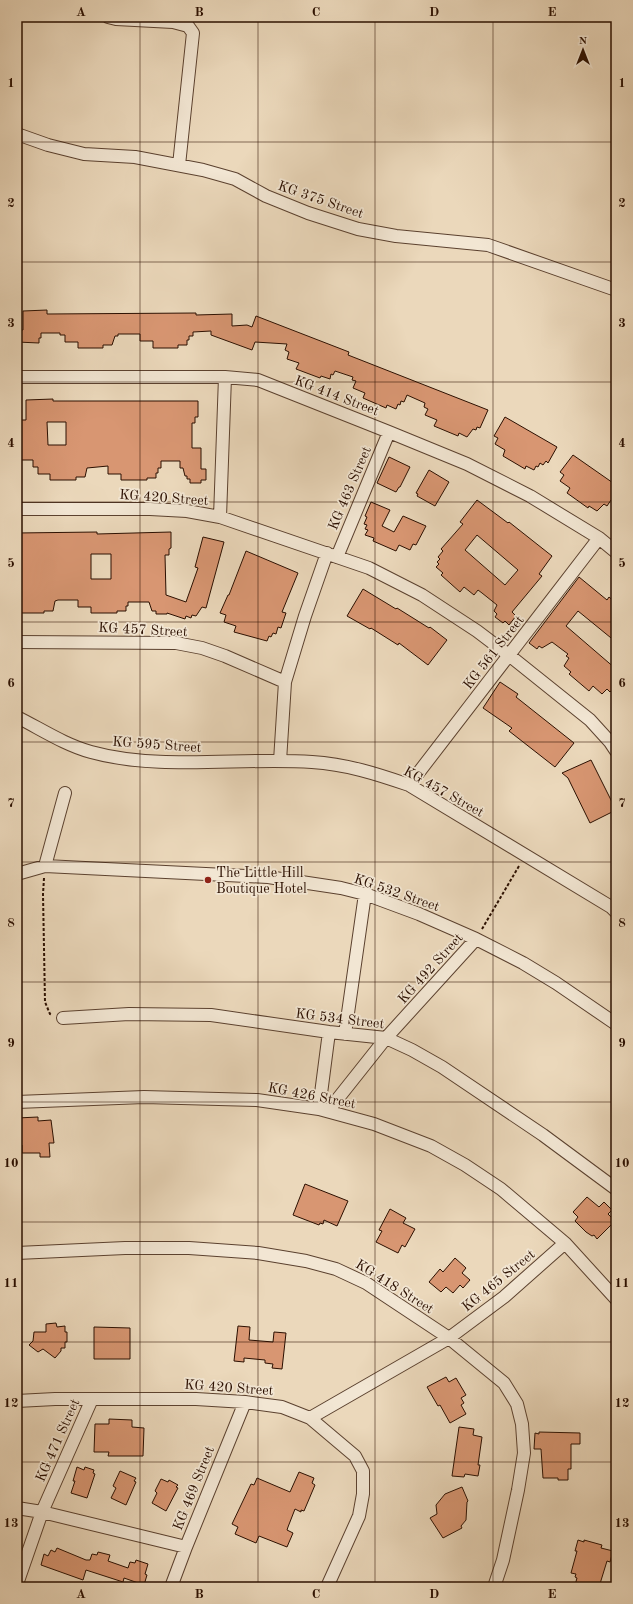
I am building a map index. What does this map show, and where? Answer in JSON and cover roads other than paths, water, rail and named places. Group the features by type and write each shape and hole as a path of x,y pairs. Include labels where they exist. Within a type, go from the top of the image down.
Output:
{"street":[{"path":"108,17 116,19 173,22 188,26 193,33 179,165"},
{"name":"KG 375 Street","path":"17,134 48,145 84,154 135,157 203,170 234,179 266,196 308,213 358,229 396,236 488,245 616,290"},
{"name":"KG 414 Street","path":"17,377 225,377 258,380 467,464 530,496 599,538 616,552"},
{"path":"220,517 225,377"},
{"name":"KG 463 Street","path":"285,682 305,616 389,432"},
{"name":"KG 420 Street","path":"17,509 150,509 187,511 220,517 369,568 422,595 510,656 590,720 616,751"},
{"name":"KG 561 Street","path":"409,785 510,656 599,538"},
{"name":"KG 457 Street","path":"17,642 176,643 202,648 225,656 285,682"},
{"path":"280,761 285,682"},
{"name":"KG 595 Street","path":"17,716 75,747 108,756 154,761 280,761"},
{"name":"KG 457 Street","path":"280,761 344,765 372,772 409,785 614,908"},
{"path":"45,866 65,793"},
{"name":"KG 532 Street","path":"17,874 45,866 268,877 334,887 365,894 419,914 476,939 530,966 616,1024"},
{"path":"345,1034 365,894"},
{"name":"KG 492 Street","path":"324,1110 386,1038 476,939"},
{"name":"KG 534 Street","path":"63,1018 129,1014 212,1015 329,1032 386,1038 412,1050 449,1071 543,1135 616,1189"},
{"path":"324,1110 329,1032"},
{"name":"KG 426 Street","path":"17,1102 144,1097 199,1097 257,1100 324,1110 374,1124 431,1146 465,1165 501,1189 565,1243 616,1299"},
{"name":"KG 465 Street","path":"310,1418 449,1338 504,1297 565,1243"},
{"name":"KG 418 Street","path":"17,1253 125,1248 189,1248 258,1254 306,1261 336,1269 366,1283 449,1338 504,1383 517,1404 522,1424 524,1453 518,1490 503,1560 494,1587"},
{"name":"KG 420 Street","path":"17,1401 196,1398 282,1406 310,1418 355,1456 363,1471 363,1494 359,1516 327,1587"},
{"name":"KG 471 Street","path":"17,1584 42,1512 92,1399"},
{"name":"KG 469 Street","path":"171,1587 245,1402"},
{"path":"17,1508 42,1512 186,1547"}],"place":[{"name":"The Little Hill Boutique Hotel","path":"208,880"}]}
